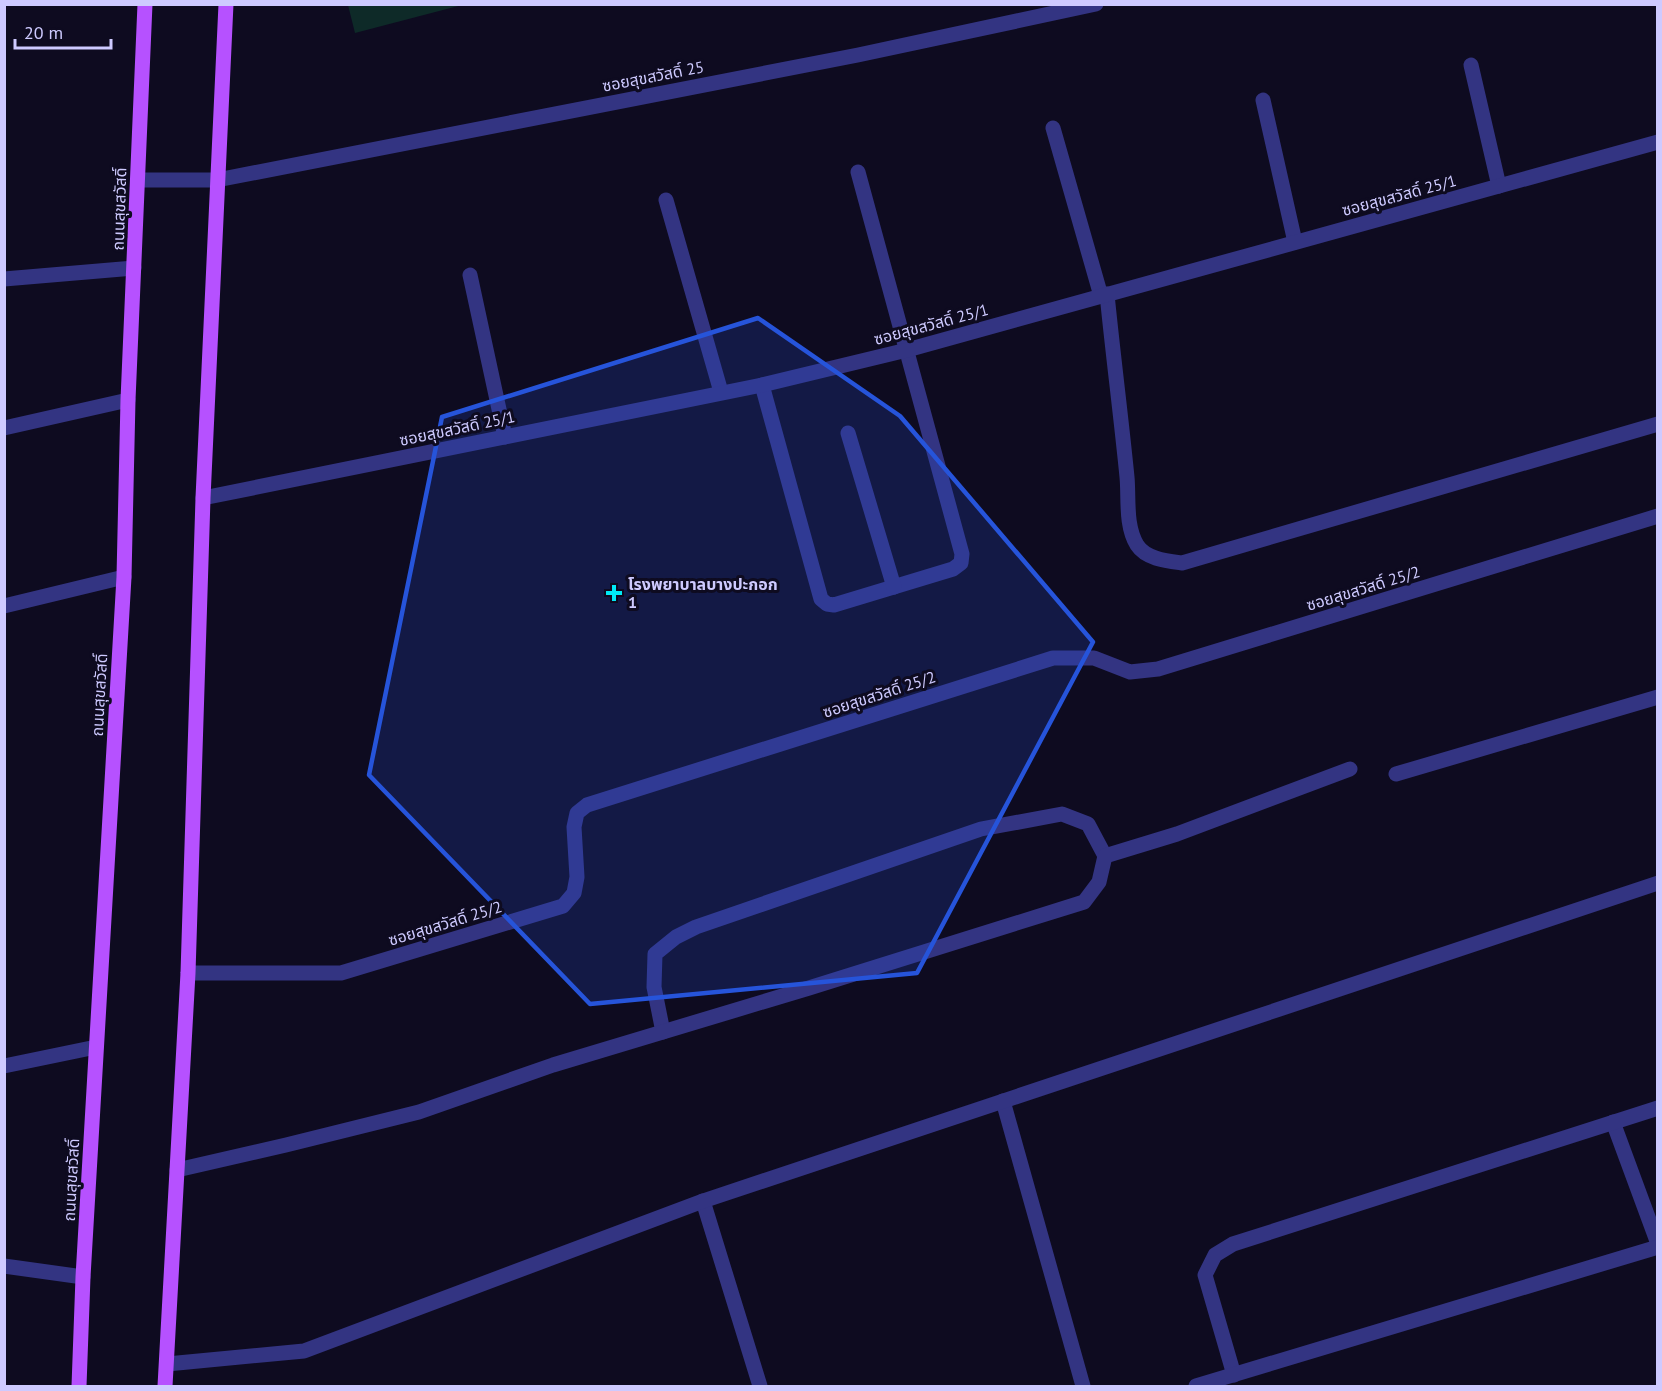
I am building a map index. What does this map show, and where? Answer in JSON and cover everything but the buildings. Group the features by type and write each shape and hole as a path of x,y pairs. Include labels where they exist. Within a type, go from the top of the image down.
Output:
{"main road":[{"name":"ถนนสุขสวัสดิ์","path":"80,1386 83,1276 124,577 128,400 145,4"},
{"path":"165,1386 188,973 203,498 226,4"}],"street":[{"name":"ซอยสุขสวัสดิ์ 25","path":"138,180 217,180 858,55 1096,4"},
{"path":"1471,65 1499,186"},
{"path":"1263,100 1295,242"},
{"path":"1053,128 1104,295 1127,477 1130,523 1138,546 1146,554 1182,563 1658,424"},
{"name":"ซอยสุขสวัสดิ์ 25/1","path":"203,498 762,385 907,350 1658,142"},
{"path":"762,385 821,599 826,604 834,605 953,569 961,563 962,554 858,172"},
{"path":"666,200 721,392"},
{"path":"4,279 134,267"},
{"path":"470,275 505,437"},
{"path":"4,428 128,400"},
{"path":"848,433 894,586"},
{"name":"ซอยสุขสวัสดิ์ 25/2","path":"188,973 341,973 563,906 574,893 577,877 574,827 578,813 587,805 1053,658 1094,658 1130,672 1158,669 1658,516"},
{"path":"4,606 124,577"},
{"path":"1396,774 1658,696"},
{"path":"1105,856 1177,834 1350,769"},
{"path":"177,1170 419,1112 553,1065 663,1032 1084,902 1099,882 1105,856 1088,824 1062,814 981,829 696,927 676,937 655,954 654,987 663,1032"},
{"path":"167,1364 304,1351 703,1201 1658,883"},
{"path":"4,1066 96,1047"},
{"path":"1003,1101 1083,1386"},
{"path":"1234,1375 1205,1275 1215,1255 1233,1244 1658,1108"},
{"path":"1196,1386 1658,1246 1613,1122"},
{"path":"703,1201 760,1386"},
{"path":"4,1266 83,1276"}],"highlighted area":[{"path":"758,318 900,416 1093,642 917,973 590,1004 369,775 442,417"}],"green space":[{"path":"348,4 462,5 355,33"}],"place":[{"name":"โรงพยาบาลบางปะกอก 1","path":"614,593"}]}
